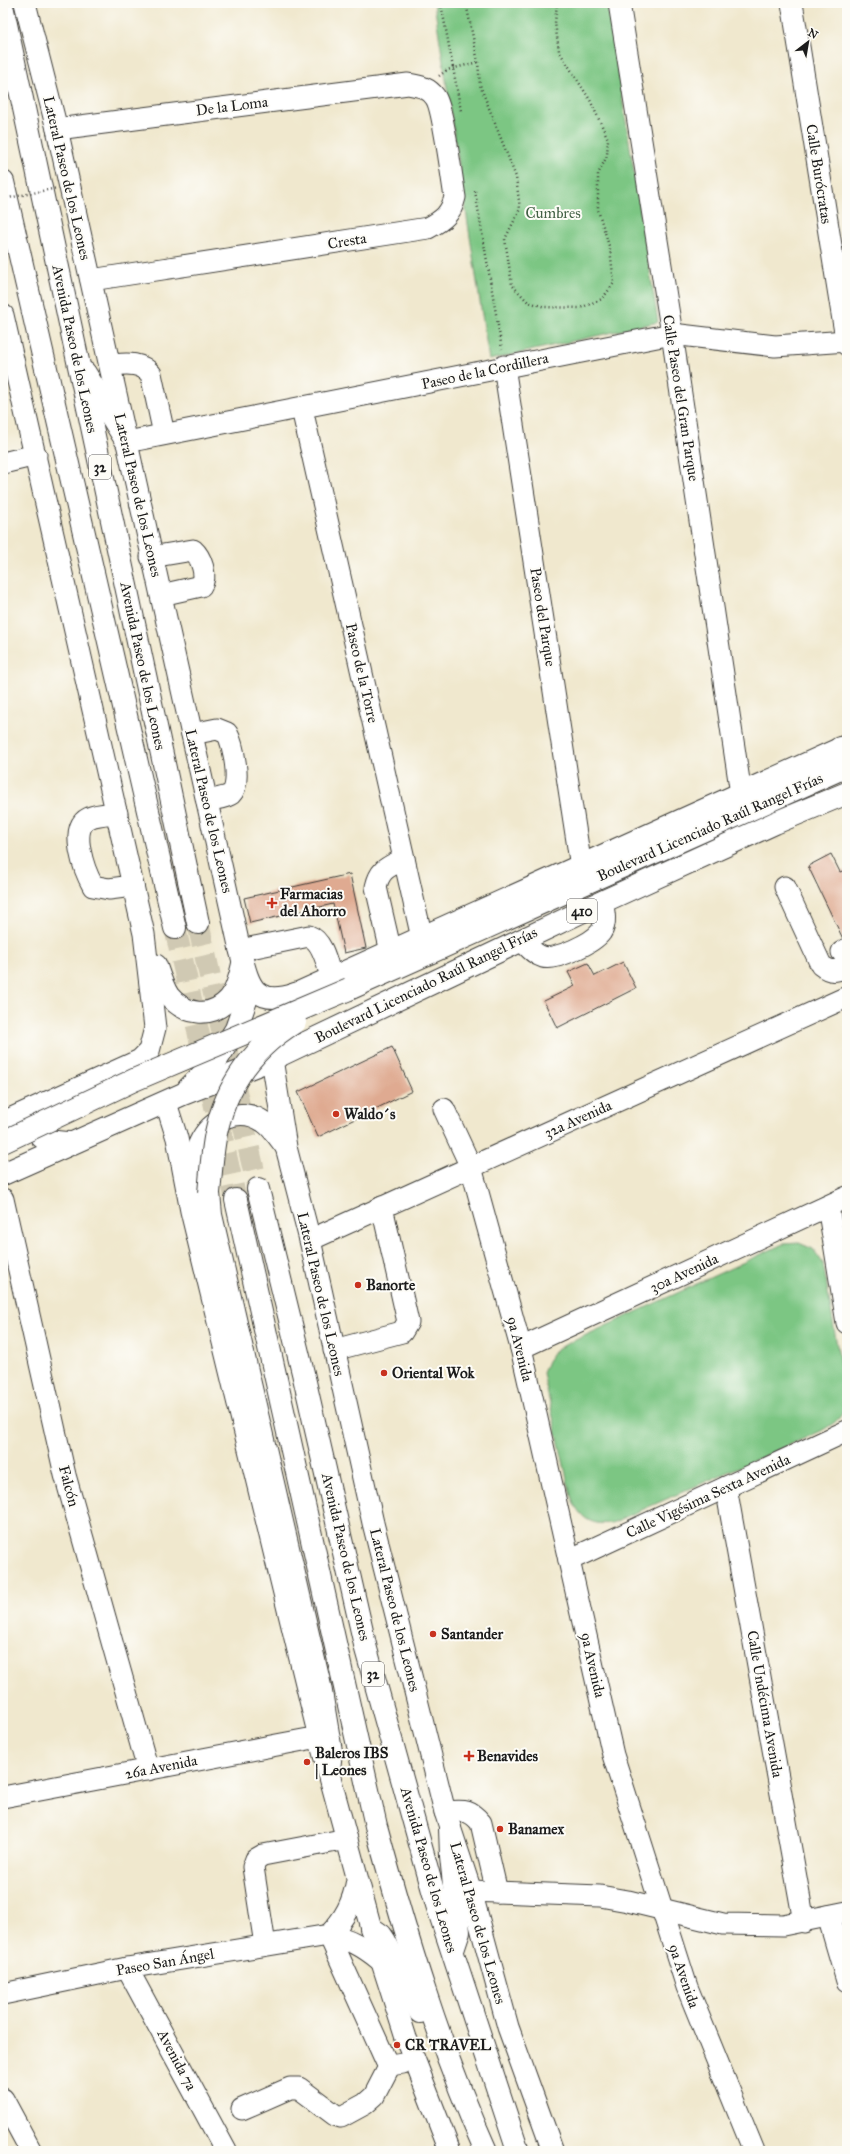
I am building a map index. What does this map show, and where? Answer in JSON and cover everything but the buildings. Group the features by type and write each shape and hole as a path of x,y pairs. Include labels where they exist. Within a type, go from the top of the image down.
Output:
{"main road":[{"path":"8,31 15,3"},
{"name":"Avenida Paseo de los Leones","path":"3,10 76,358 198,923"},
{"name":"Avenida Paseo de los Leones","path":"3,182 175,928"},
{"path":"76,358 127,442"},
{"name":"Boulevard Licenciado Raúl Rangel Frías","path":"3,1142 134,1080 349,989 827,775 845,752"},
{"name":"Boulevard Licenciado Raúl Rangel Frías","path":"3,1174 70,1143 272,1059 602,902 775,823 847,793"},
{"path":"175,1099 216,1061 236,1029 251,986"},
{"path":"329,1770 331,1751 320,1686 211,1215 209,1193 216,1133 227,1098 242,1071 257,1051 278,1033 349,989"},
{"path":"295,994 285,1015 284,1025 288,1033 295,1036 320,1036"},
{"path":"45,1103 38,1125 38,1131 42,1138 50,1142 70,1143"},
{"name":"Avenida Paseo de los Leones","path":"258,1189 303,1373 366,1649 452,1953 518,2151"},
{"name":"Avenida Paseo de los Leones","path":"236,1200 376,1826 399,1910 440,2040 486,2151"},
{"path":"448,1820 459,1932 452,1953"},
{"path":"371,1928 381,1935 427,2027 440,2040"}],"street":[{"name":"Lateral Paseo de los Leones","path":"26,3 57,129 242,956 251,986"},
{"name":"Calle Paseo del Gran Parque","path":"619,3 672,334 741,794"},
{"name":"Calle Burócratas","path":"792,3 847,342"},
{"name":"De la Loma","path":"57,129 417,85"},
{"name":"Cresta","path":"91,280 428,228 442,220 452,209 455,197 436,97 417,85"},
{"path":"3,315 36,454 144,934 155,1028 149,1051 140,1060 3,1122"},
{"name":"Paseo de la Cordillera","path":"127,442 302,409 504,366 672,334 774,346 847,342"},
{"path":"110,365 130,363 146,368 151,374 164,434"},
{"name":"Paseo del Parque","path":"504,366 581,867"},
{"name":"Paseo de la Torre","path":"302,409 422,938"},
{"path":"3,463 36,454"},
{"path":"152,557 193,550 199,555 204,576 204,581 201,586 161,595"},
{"path":"192,734 217,729 227,733 231,740 237,781 235,788 227,796 207,801"},
{"path":"251,986 260,995 269,998 279,999 295,994 741,794 845,752"},
{"path":"117,813 88,818 83,824 79,833 81,852 87,876 93,886 109,890 133,886"},
{"path":"390,952 376,887 378,877 383,870 404,859"},
{"path":"784,887 821,965 827,970 836,971 845,956"},
{"path":"521,940 534,953 543,957 553,958 567,953 595,938 601,932 604,920 602,902"},
{"path":"544,929 567,953"},
{"path":"144,934 169,995 180,1006 202,1013 216,1010 229,999 237,984 242,956 309,936 314,938 319,943 331,977"},
{"name":"32a Avenida","path":"310,1240 847,997"},
{"name":"Lateral Paseo de los Leones","path":"272,1059 286,1147 310,1240 373,1523 448,1820 471,1891 508,2027 554,2151"},
{"path":"175,1099 177,1138 191,1211 319,1737 380,1960 400,2020 450,2151"},
{"name":"9a Avenida","path":"444,1109 471,1167 521,1348 613,1755 687,1987 754,2151"},
{"path":"191,1211 194,1162 200,1143 210,1127 232,1114 249,1115 264,1122 286,1147"},
{"name":"30a Avenida","path":"521,1348 847,1197"},
{"name":"Falcón","path":"3,1200 65,1475 148,1770"},
{"path":"828,1206 847,1323"},
{"path":"334,1350 402,1332 408,1322 382,1207"},
{"name":"Calle Vigésima Sexta Avenida","path":"569,1560 847,1431"},
{"name":"Calle Undécima Avenida","path":"726,1487 804,1922"},
{"name":"26a Avenida","path":"3,1797 319,1737"},
{"path":"448,1820 466,1810 474,1814 481,1823 497,1892"},
{"path":"265,1945 253,1867 256,1859 263,1855 347,1839"},
{"path":"357,1878 354,1898 348,1911 328,1935 386,2061 390,2065 397,2065 415,2059"},
{"path":"471,1891 600,1896 628,1900 662,1910 723,1924 776,1925 804,1922 838,1914 847,1981"},
{"name":"Paseo San Ángel","path":"3,1994 127,1968 328,1935 344,1937 356,1942 380,1960"},
{"name":"Avenida 7a","path":"127,1968 226,2151"},
{"path":"371,2031 400,2020"},
{"path":"242,2109 290,2088 299,2088 335,2115 341,2117 365,2104 374,2096 390,2065"},
{"path":"3,2099 31,2151"}],"path":[{"path":"466,3 478,62 480,85 516,177 520,209 505,239 512,285 528,302 545,308 580,308 602,299 614,283 610,248 598,210 598,174 607,156 608,139 590,100 559,51 556,23 557,3"},
{"path":"417,85 447,70 478,62"},
{"path":"3,199 57,188"}],"green space":[{"name":"Cumbres","path":"434,3 607,3 658,322 489,360"},
{"path":"799,1243 813,1249 823,1263 846,1399 843,1411 839,1418 821,1431 612,1523 597,1523 581,1515 571,1496 543,1373 548,1361 556,1349 783,1244"}],"tunnel":[{"path":"198,923 258,1189"},
{"path":"175,928 236,1200"}],"place":[{"name":"Farmacias del Ahorro","path":"272,903"},
{"name":"Waldo´s","path":"336,1114"},
{"name":"Banorte","path":"358,1285"},
{"name":"Oriental Wok","path":"384,1373"},
{"name":"Santander","path":"433,1634"},
{"name":"Benavides","path":"469,1756"},
{"name":"Baleros IBS | Leones","path":"307,1762"},
{"name":"Banamex","path":"500,1829"},
{"name":"CR TRAVEL","path":"397,2045"}]}
